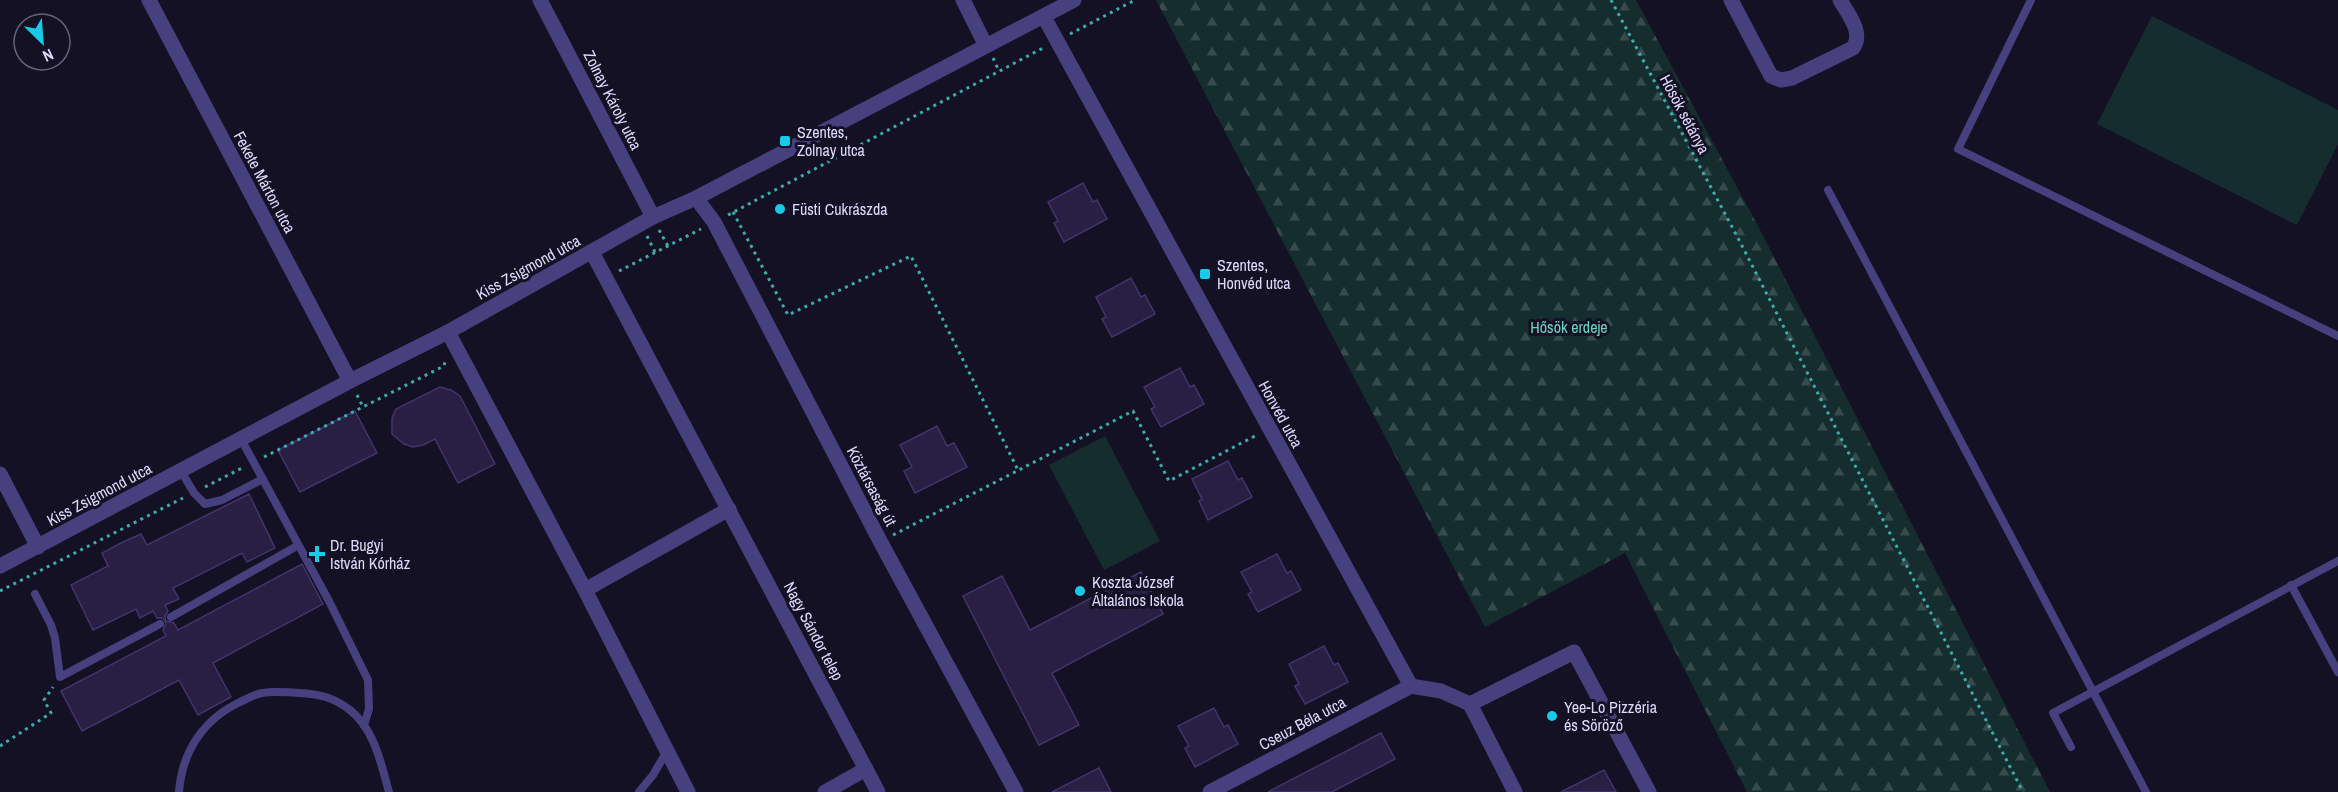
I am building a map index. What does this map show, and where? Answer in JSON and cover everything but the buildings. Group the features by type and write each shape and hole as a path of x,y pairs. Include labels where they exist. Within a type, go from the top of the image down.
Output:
{"street":[{"name":"Fekete Márton utca","path":"149,0 350,381"},
{"name":"Zolnay Károly utca","path":"540,0 653,218"},
{"path":"963,0 986,46"},
{"name":"Kiss Zsigmond utca","path":"0,566 350,381 450,336 653,218 696,198 1074,0"},
{"path":"1731,0 1771,76 1781,80 1792,78 1853,48 1858,42 1858,34 1840,0"},
{"name":"Honvéd utca","path":"1044,17 1411,687"},
{"name":"Köztársaság út","path":"696,198 714,222 880,541 1016,792"},
{"name":"Nagy Sándor telep","path":"592,252 878,792"},
{"path":"450,336 585,590 688,792"},
{"path":"0,474 38,546"},
{"path":"585,590 729,509"},
{"path":"1470,704 1574,652 1649,792"},
{"path":"1411,687 1442,691 1470,704 1515,792"},
{"name":"Cseuz Béla utca","path":"1210,792 1411,687"},
{"path":"825,792 866,769"}],"lane":[{"path":"2031,0 1958,149 2338,336"},
{"path":"1828,190 2146,792"},
{"path":"241,439 297,546 330,603 368,680 369,709 364,725"},
{"path":"181,471 194,493 205,504 222,500 263,479"},
{"path":"171,617 297,546"},
{"path":"2071,747 2053,713 2338,561"},
{"path":"2291,585 2338,672"},
{"path":"35,594 55,638 60,677 159,624"},
{"path":"179,792 180,778 190,748 205,726 225,709 260,693 291,692 322,694 350,711 364,725 378,751 389,792"},
{"path":"639,792 653,775 667,751"}],"path":[{"path":"603,271 617,272 1135,0"},
{"name":"Hősök sétánya","path":"1611,0 2024,792"},
{"path":"733,212 788,315 911,256 1018,470"},
{"path":"0,591 444,366 450,336"},
{"path":"880,541 1133,411 1169,481 1269,429"},
{"path":"0,746 51,713 44,700 60,677"}],"green space":[{"name":"Hősök erdeje","path":"1156,0 1636,0 1758,226 2050,792 1747,792 1625,553 1485,627"},
{"path":"2152,16 2338,110 2338,144 2297,225 2097,124"},
{"path":"1105,436 1160,541 1104,570 1049,465"}],"place":[{"name":"Szentes, Zolnay utca","path":"785,141"},
{"name":"Füsti Cukrászda","path":"780,209"},
{"name":"Szentes, Honvéd utca","path":"1205,274"},
{"name":"Dr. Bugyi István Kórház","path":"317,554"},
{"name":"Koszta József Általános Iskola","path":"1080,591"},
{"name":"Yee-Lo Pizzéria és Söröző","path":"1552,716"}]}
